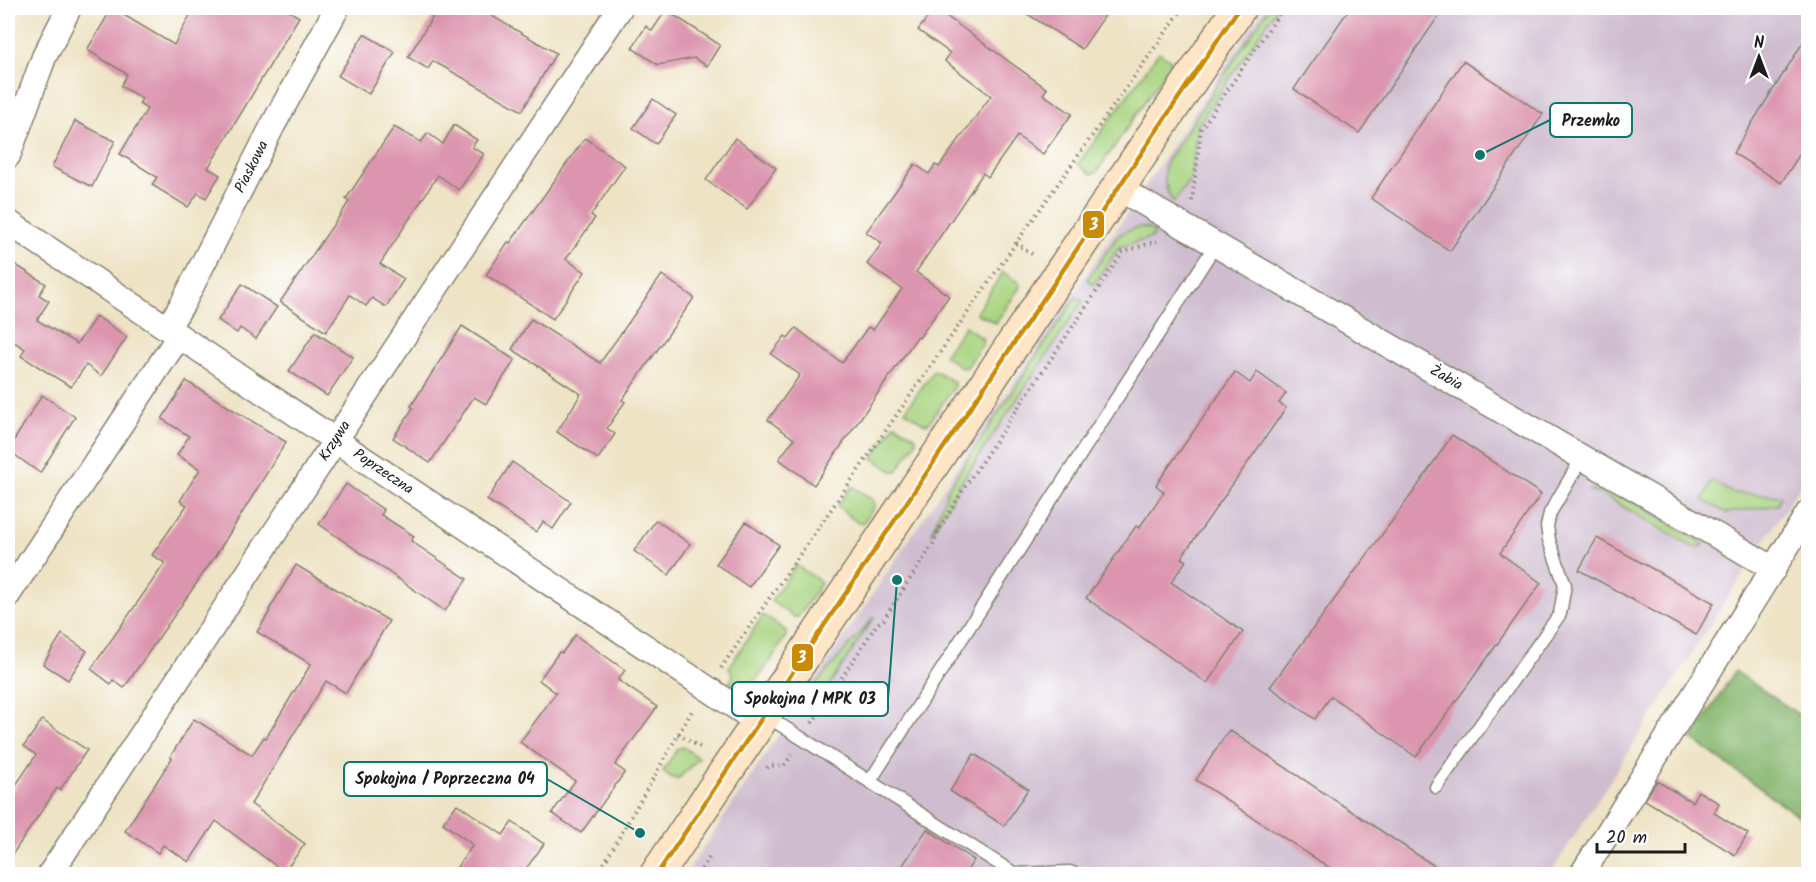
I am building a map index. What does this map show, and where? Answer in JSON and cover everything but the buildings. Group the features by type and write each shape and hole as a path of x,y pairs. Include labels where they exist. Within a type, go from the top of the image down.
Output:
{"street":[{"path":"8,156 44,57 69,8"},
{"name":"Piaskowa","path":"8,595 173,331 183,303 273,125 337,8"},
{"name":"Krzywa","path":"50,874 620,8"},
{"path":"657,874 1239,8"},
{"name":"Żabia","path":"1118,188 1774,569"},
{"name":"Poprzeczna","path":"8,222 707,689 761,718"},
{"path":"1582,874 1809,513"}],"lane":[{"path":"870,781 1216,244"},
{"path":"1436,787 1560,614 1565,585 1549,540 1547,526 1550,513 1582,458"},
{"path":"761,718 802,739 1015,874 1070,872 1075,874"}],"path":[{"path":"598,874 678,734 707,689 1009,253 1183,8"},
{"path":"763,774 769,766 784,765 802,739 877,624 884,619 933,544 964,488 1123,252 1169,237 1179,223 1191,203 1202,129 1283,8"},
{"path":"698,874 710,856"}],"shaded area":[{"path":"1264,8 1808,8 1808,473 1550,874 686,874"}],"green space":[{"path":"1269,8 1277,8 1197,126 1191,178 1173,203 1165,183 1166,162"},
{"path":"1159,52 1171,60 1170,65 1096,173 1091,174 1078,164"},
{"path":"1139,227 1155,232 1151,238 1119,247 1094,284 1087,280 1118,236"},
{"path":"1003,272 1019,283 1020,287 996,323 976,313"},
{"path":"1076,297 1083,301 960,484 931,534 949,487"},
{"path":"965,326 982,338 983,343 967,367 962,368 944,355"},
{"path":"934,370 954,382 954,387 929,423 925,424 905,411"},
{"path":"895,424 916,437 916,442 897,471 892,471 873,458"},
{"path":"1712,481 1732,493 1781,496 1777,505 1726,513 1703,500"},
{"path":"852,486 874,501 875,505 863,523 858,523 837,506"},
{"path":"1599,487 1608,488 1704,544 1701,547 1693,547 1605,496 1589,491"},
{"path":"796,565 820,581 820,585 798,617 794,617 771,601"},
{"path":"763,615 786,631 786,636 756,679 748,684 729,683 733,676 729,667"},
{"path":"875,616 811,713 811,699 816,684"},
{"path":"1735,671 1808,721 1808,823 1692,739"},
{"path":"683,747 699,758 678,779 672,778 663,771 677,749"}],"transit line":[{"name":"3","path":"657,874 1239,8"}],"place":[{"name":"Przemko","path":"1480,155"},
{"name":"Spokojna / MPK 03","path":"897,580"},
{"name":"Spokojna / Poprzeczna 04","path":"640,833"}]}
